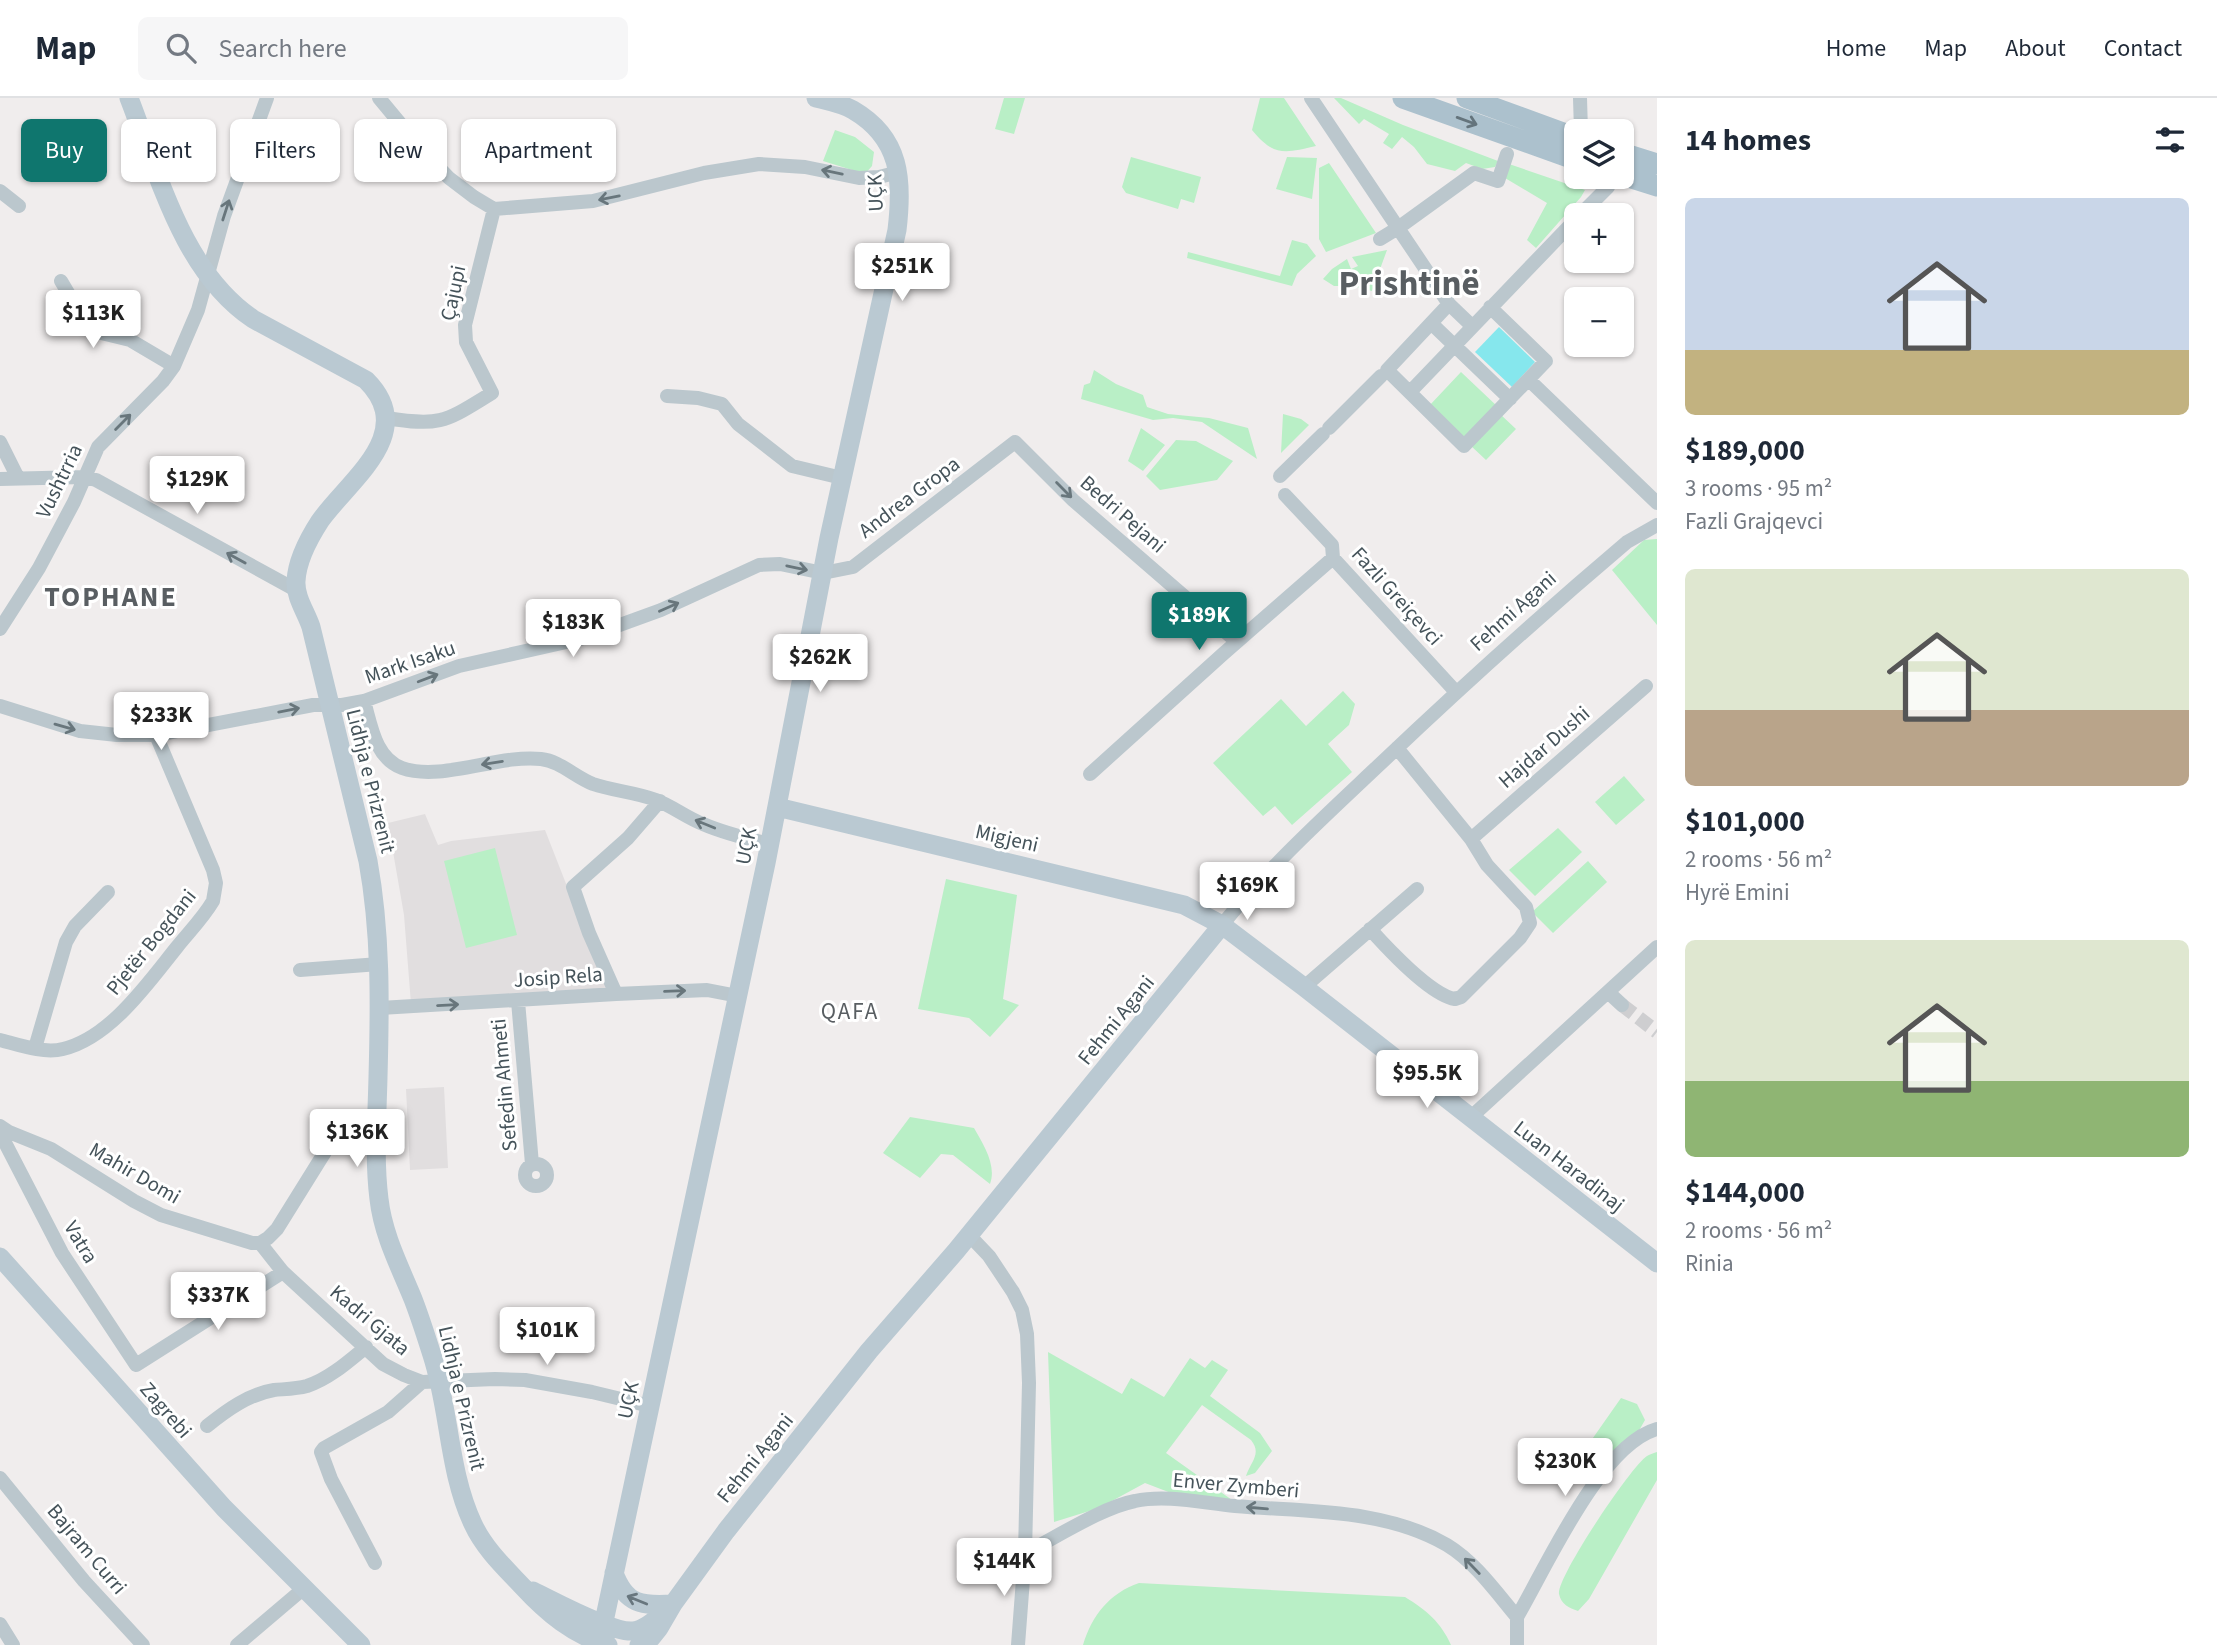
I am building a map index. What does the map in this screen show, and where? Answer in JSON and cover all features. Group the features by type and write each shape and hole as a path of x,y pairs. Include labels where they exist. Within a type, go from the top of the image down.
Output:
{"main road":[{"path":"129,98 181,232 207,275 227,300 253,319 366,380 377,391 384,404 386,418 379,448 311,536 298,569 296,590"},
{"name":"UÇK","path":"603,1639 614,1573 770,844 842,478 897,230 901,189 899,172 892,152 879,130 852,109 816,98"},
{"path":"1403,98 1564,155"},
{"path":"1467,98 1564,133"},
{"path":"1634,157 1657,164"},
{"path":"1634,183 1657,186"},
{"name":"Lidhja e Prizrenit","path":"296,590 310,628 369,861 378,928 379,1201 385,1227 414,1301 431,1382 455,1471 473,1525 485,1545 539,1605 556,1619 603,1639"},
{"name":"Migjeni","path":"777,807 1149,895 1184,905 1222,925"},
{"name":"Luan Haradinaj","path":"1222,925 1657,1263"},
{"name":"Fehmi Agani","path":"641,1645 659,1628 673,1604 726,1531 817,1417 1222,925"},
{"name":"Zagrebi","path":"0,1257 198,1481 361,1645"},
{"path":"614,1573 619,1586 631,1600 655,1605 673,1604"},
{"name":"Fehmi Agani","path":"603,1639 633,1631 653,1621 673,1604"}],"street":[{"name":"Vushtrria","path":"0,629 39,568 98,447 163,382 174,366 198,310 224,216 267,98"},
{"path":"379,98 449,178 494,209 593,201 704,173 759,164 805,167 859,178 899,172"},
{"path":"1311,98 1449,304 1472,326"},
{"path":"1580,98 1581,119"},
{"path":"1380,239 1474,173 1498,181 1507,154"},
{"path":"1592,203 1607,189"},
{"path":"0,191 19,206"},
{"name":"Çajupi","path":"386,418 426,424 447,420 492,393 466,342 465,325 494,209"},
{"path":"1410,392 1564,231"},
{"path":"61,281 93,331 130,340 174,366"},
{"path":"1449,304 1387,370 1464,446 1546,361 1490,307"},
{"path":"1432,323 1510,399"},
{"path":"1280,476 1381,376"},
{"path":"1529,380 1657,503"},
{"path":"667,396 698,398 722,404 738,424 792,466 842,478"},
{"path":"0,442 18,478"},
{"name":"Andrea Gropa","path":"823,573 853,567 1015,442"},
{"name":"Bedri Pejani","path":"1015,442 1073,500 1237,642"},
{"path":"0,479 84,477 96,480 296,590"},
{"name":"Fazli Greiçevci","path":"1285,495 1332,545 1333,558 1456,692"},
{"name":"Fehmi Agani","path":"1222,925 1245,896 1285,855 1456,692 1627,542 1657,525"},
{"path":"1090,774 1333,558"},
{"name":"Mark Isaku","path":"0,706 80,731 156,735 305,707 363,701 459,666 584,638 661,610 758,565 780,564 823,573"},
{"name":"Hajdar Dushi","path":"1471,839 1646,686"},
{"path":"363,701 382,752 402,767 426,771 523,758 541,759 595,785 660,801 702,824 770,844"},
{"name":"Pjetër Bogdani","path":"0,1040 35,1048 62,1050 107,1026 136,998 213,901 216,883 213,870 156,735"},
{"path":"1370,929 1441,994 1455,999 1461,997 1520,937 1530,923 1526,907 1487,865 1471,839 1396,748"},
{"path":"616,993 589,933 573,887 628,838 660,801"},
{"path":"1304,987 1417,889"},
{"path":"35,1048 66,942 75,926 108,892"},
{"path":"1470,1118 1657,947"},
{"path":"300,971 379,964"},
{"name":"Josip Rela","path":"380,1008 616,993 706,990 738,996"},
{"path":"1609,993 1622,1005"},
{"name":"Sefedin Ahmeti","path":"518,1001 531,1164"},
{"name":"Mahir Domi","path":"0,1126 51,1149 161,1215 252,1243 260,1242"},
{"path":"283,1272 260,1242 277,1229 338,1131 345,1126 377,1134"},
{"name":"Vatra","path":"0,1133 62,1253 136,1365 283,1272"},
{"path":"969,1235 989,1256 1013,1292 1022,1310 1027,1334 1029,1357 1025,1553 1018,1645"},
{"name":"Kadri Gjata","path":"283,1272 383,1364 431,1382"},
{"path":"207,1426 227,1410 248,1399 272,1391 308,1386 366,1347"},
{"path":"375,1563 331,1479 321,1452 388,1412 431,1382 525,1380 650,1406"},
{"path":"1517,1645 1517,1617 1603,1470 1625,1447 1657,1429"},
{"name":"Bajram Curri","path":"0,1478 85,1581 143,1645"},
{"name":"Enver Zymberi","path":"1025,1553 1134,1501 1174,1500 1343,1514 1389,1522 1447,1545 1473,1566 1517,1617"},
{"path":"237,1645 303,1589"},
{"path":"0,1624 13,1645"}],"shaded area":[{"path":"425,814 438,845 451,841 545,830 608,991 411,1004 404,915 388,823"},
{"path":"444,1087 448,1168 410,1170 406,1089"}],"green space":[{"path":"1004,98 1025,98 1014,134 995,129"},
{"path":"1260,98 1284,98 1316,146 1281,151 1260,139 1252,130"},
{"path":"1334,98 1341,98 1498,161 1495,167 1482,169 1466,163 1455,171 1427,164 1402,137 1392,149 1383,143 1389,134 1364,119 1359,124"},
{"path":"835,130 855,137 874,152 872,166 865,174 823,161"},
{"path":"1131,157 1201,177 1194,203 1181,199 1178,209 1126,193 1122,187"},
{"path":"1287,157 1317,158 1312,199 1276,189"},
{"path":"1329,163 1376,233 1326,252 1319,239 1319,168"},
{"path":"1509,164 1564,183 1564,189 1585,190 1576,203 1564,203 1564,216 1536,248 1527,240 1547,203 1505,178"},
{"path":"1292,240 1307,244 1316,256 1297,274 1292,286 1187,258 1188,252 1280,276"},
{"path":"1387,250 1372,291 1352,286 1334,286 1323,279 1347,259 1351,269 1358,266 1352,257"},
{"path":"1094,370 1116,384 1143,395 1147,407 1168,414 1209,418 1248,428 1257,459 1202,422 1173,418 1153,420 1081,399 1084,385 1090,383"},
{"path":"1461,372 1498,407 1465,441 1429,406"},
{"path":"1283,414 1301,419 1309,425 1281,453"},
{"path":"1500,414 1516,429 1486,460 1470,445"},
{"path":"1141,428 1165,445 1143,471 1128,461"},
{"path":"1176,440 1196,441 1233,461 1217,480 1160,490 1146,476"},
{"path":"1657,539 1657,625 1612,570 1644,540"},
{"path":"1343,691 1355,704 1349,725 1328,744 1352,772 1292,825 1275,806 1263,816 1213,763 1281,699 1306,726"},
{"path":"1624,776 1645,800 1616,825 1595,802"},
{"path":"1558,828 1582,852 1535,896 1509,870"},
{"path":"495,848 517,935 466,948 444,861"},
{"path":"1588,861 1607,882 1553,933 1532,912"},
{"path":"946,879 1017,895 1003,999 1019,1005 990,1037 969,1018 918,1009"},
{"path":"910,1117 974,1128 992,1169 990,1184 953,1155 941,1154 920,1178 883,1153"},
{"path":"1048,1352 1122,1394 1131,1378 1164,1397 1190,1358 1205,1368 1212,1360 1228,1370 1210,1396 1260,1433 1272,1451 1255,1473 1246,1476 1256,1454 1251,1440 1202,1405 1166,1453 1232,1500 1184,1498 1145,1483 1099,1508 1054,1522"},
{"path":"1621,1398 1637,1404 1645,1420 1637,1434 1601,1467 1583,1469 1573,1460 1562,1474 1549,1464 1563,1443 1581,1455"},
{"path":"1657,1452 1657,1480 1589,1599 1578,1611 1569,1607 1559,1594 1569,1567 1626,1479 1647,1456"},
{"path":"1139,1583 1405,1597 1432,1617 1451,1645 1083,1645 1091,1624 1104,1606 1119,1593"}],"water":[{"path":"1499,327 1535,362 1512,387 1475,352"}],"tunnel":[{"path":"1622,1005 1657,1032"}],"district":[{"name":"Prishtinë","path":"1409,283"},
{"name":"TOPHANE","path":"111,596"},
{"name":"QAFA","path":"850,1011"}]}
